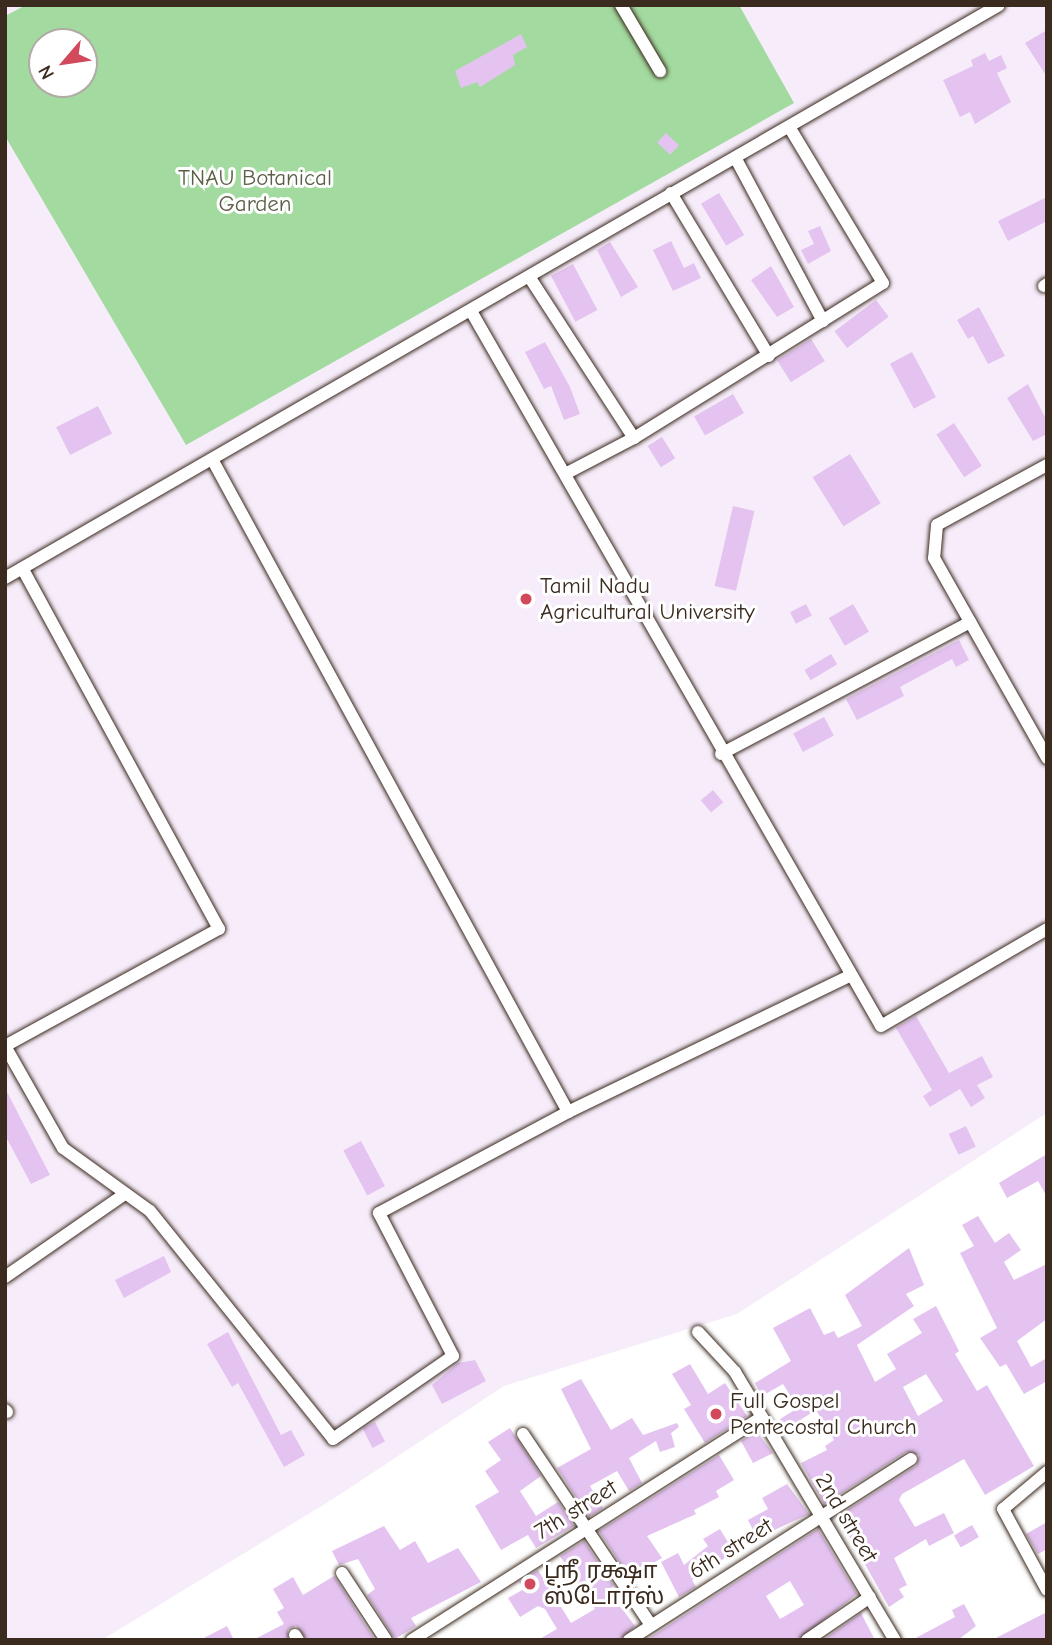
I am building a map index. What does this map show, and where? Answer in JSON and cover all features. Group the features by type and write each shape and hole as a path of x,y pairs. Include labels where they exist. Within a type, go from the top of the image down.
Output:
{"street":[{"path":"621,5 660,71"},
{"path":"5,578 530,278 671,193 818,112 999,5"},
{"path":"567,473 634,438 883,283 790,128"},
{"path":"736,159 823,321"},
{"path":"671,193 769,356"},
{"path":"530,278 634,438"},
{"path":"471,312 567,473 721,754 881,1026 1047,929"},
{"path":"212,459 568,1112"},
{"path":"1047,465 937,525 934,558 1047,758"},
{"path":"22,568 219,929 5,1046 64,1149 122,1196 150,1211 333,1439 453,1356 379,1213 568,1112 850,975"},
{"path":"721,754 970,622"},
{"path":"5,1277 122,1196"},
{"name":"2nd street","path":"698,1332 735,1372 895,1640"},
{"name":"7th street","path":"412,1640 762,1417"},
{"path":"523,1434 651,1625"},
{"name":"6th street","path":"629,1640 911,1459"},
{"path":"1047,1472 1003,1509 1047,1590"},
{"path":"342,1573 386,1640"},
{"path":"807,1640 870,1597"}],"shaded area":[{"name":"Tamil Nadu Agricultural University","path":"5,5 1047,5 1047,1113 737,1314 504,1386 333,1499 102,1640 5,1640"}],"green space":[{"name":"TNAU Botanical Garden","path":"26,5 739,5 794,103 186,445 5,136 5,16"}],"building":[{"path":"1047,30 1047,77 1025,43"},
{"path":"521,34 527,47 513,55 515,65 480,87 477,82 461,88 455,71"},
{"path":"985,53 989,61 1001,55 1007,68 997,73 1011,102 975,124 970,112 960,117 943,80 973,66 971,60"},
{"path":"666,133 679,145 670,155 657,143"},
{"path":"719,193 744,235 726,246 701,204"},
{"path":"1047,197 1047,221 1008,241 998,221"},
{"path":"820,226 831,251 808,264 801,250 814,244 808,231"},
{"path":"671,241 684,268 694,263 701,278 673,291 653,250"},
{"path":"610,242 638,287 621,297 597,250"},
{"path":"573,264 597,310 575,322 551,276"},
{"path":"771,266 794,307 777,317 751,280"},
{"path":"876,300 889,317 847,348 834,331"},
{"path":"979,307 1005,356 988,364 973,336 968,339 957,320"},
{"path":"811,339 825,361 791,382 777,360"},
{"path":"545,342 570,387 580,414 564,420 551,386 544,389 525,352"},
{"path":"912,352 936,397 914,409 890,364"},
{"path":"1028,384 1047,421 1047,434 1033,441 1007,398"},
{"path":"733,394 744,413 705,436 694,417"},
{"path":"98,406 112,434 70,455 56,427"},
{"path":"954,423 982,466 964,477 936,434"},
{"path":"662,437 675,458 661,467 648,446"},
{"path":"850,454 881,503 843,527 813,477"},
{"path":"733,506 754,511 736,591 715,586"},
{"path":"806,604 812,616 796,624 790,612"},
{"path":"853,604 869,632 845,646 829,618"},
{"path":"959,640 969,660 956,667 952,659 900,687 904,696 857,720 846,699"},
{"path":"831,654 837,664 811,680 804,670"},
{"path":"824,717 834,736 803,752 793,733"},
{"path":"713,790 723,802 711,813 701,800"},
{"path":"916,1016 949,1073 982,1056 993,1077 977,1085 985,1098 971,1107 960,1089 930,1107 923,1096 932,1090 896,1028"},
{"path":"5,1088 50,1175 31,1184 5,1135"},
{"path":"966,1126 976,1147 959,1155 949,1134"},
{"path":"361,1141 385,1186 367,1195 343,1150"},
{"path":"1047,1154 1047,1197 1038,1181 1007,1198 999,1183"},
{"path":"978,1216 995,1243 1009,1233 1021,1250 1004,1262 1014,1280 1047,1264 1047,1319 1017,1341 1031,1367 1047,1358 1047,1381 1024,1394 1006,1364 1000,1367 980,1338 997,1328 960,1253 974,1246 962,1225"},
{"path":"909,1248 924,1285 906,1294 914,1306 857,1345 875,1382 896,1369 887,1354 922,1333 913,1319 936,1306 959,1351 955,1354 977,1391 987,1385 1034,1466 985,1495 964,1459 902,1494 899,1500 915,1527 944,1513 954,1533 929,1546 926,1539 894,1558 907,1585 899,1589 904,1597 889,1607 838,1516 916,1466 919,1455 906,1452 824,1504 801,1463 827,1450 825,1446 834,1440 816,1410 786,1429 780,1419 798,1408 783,1384 762,1396 755,1383 791,1361 773,1328 810,1308 824,1335 834,1331 838,1338 862,1326 845,1295","holes":["926,1374 943,1401 918,1416 903,1387"]},
{"path":"164,1256 171,1272 124,1298 115,1280"},
{"path":"228,1332 281,1435 291,1430 305,1455 284,1467 238,1383 232,1387 207,1344"},
{"path":"475,1360 486,1381 442,1404 432,1385 458,1363"},
{"name":"Full Gospel Pentecostal Church","path":"690,1364 708,1394 725,1383 747,1416 705,1443 684,1409 691,1405 672,1374"},
{"path":"581,1379 611,1430 632,1418 643,1435 677,1423 679,1427 671,1433 675,1447 660,1452 656,1441 629,1458 642,1483 629,1491 617,1471 590,1486 603,1508 589,1517 557,1468 591,1449 561,1389"},
{"path":"375,1422 385,1442 373,1448 363,1428"},
{"path":"510,1428 541,1476 520,1491 536,1516 558,1502 574,1526 536,1548 528,1535 501,1550 475,1506 499,1492 485,1471 501,1460 488,1442"},
{"path":"756,1431 773,1453 753,1463 741,1441"},
{"path":"719,1455 734,1480 716,1491 719,1497 694,1510 696,1514 647,1536 662,1558 629,1577 599,1531"},
{"path":"787,1484 809,1514 757,1538 748,1520 768,1509 762,1498"},
{"path":"1047,1522 1047,1549 1038,1554 1026,1534"},
{"path":"972,1525 979,1537 961,1548 954,1536"},
{"path":"384,1526 400,1550 415,1541 428,1563 458,1548 481,1582 411,1618 416,1626 395,1639 367,1595 375,1589 358,1559 339,1565 332,1551"},
{"path":"720,1529 734,1552 692,1580 696,1587 679,1597 661,1562 678,1553 684,1565 708,1546 703,1539"},
{"path":"818,1529 857,1594 798,1640 646,1640","holes":["790,1581 804,1605 780,1619 766,1596"]},
{"path":"584,1541 614,1586 608,1590 635,1626 620,1640 538,1640 557,1629 545,1609 538,1606 520,1617 508,1598 524,1589 519,1582 538,1570 571,1623 595,1609 560,1556"},
{"path":"334,1576 375,1640 307,1640 296,1626 288,1630 288,1640 253,1640 284,1624 277,1612 284,1608 273,1589 293,1577 303,1595"},
{"path":"964,1604 976,1626 958,1640 912,1640 955,1617 952,1610"},
{"path":"1047,1612 1047,1640 992,1640"},
{"path":"861,1613 875,1640 823,1640"},
{"path":"227,1626 234,1640 200,1640"}],"place":[{"name":"Tamil Nadu Agricultural University","path":"526,599"},
{"name":"Full Gospel Pentecostal Church","path":"716,1414"},
{"name":"ஶ்ரீ ரக்ஷா ஸ்டோர்ஸ்","path":"530,1584"}]}
